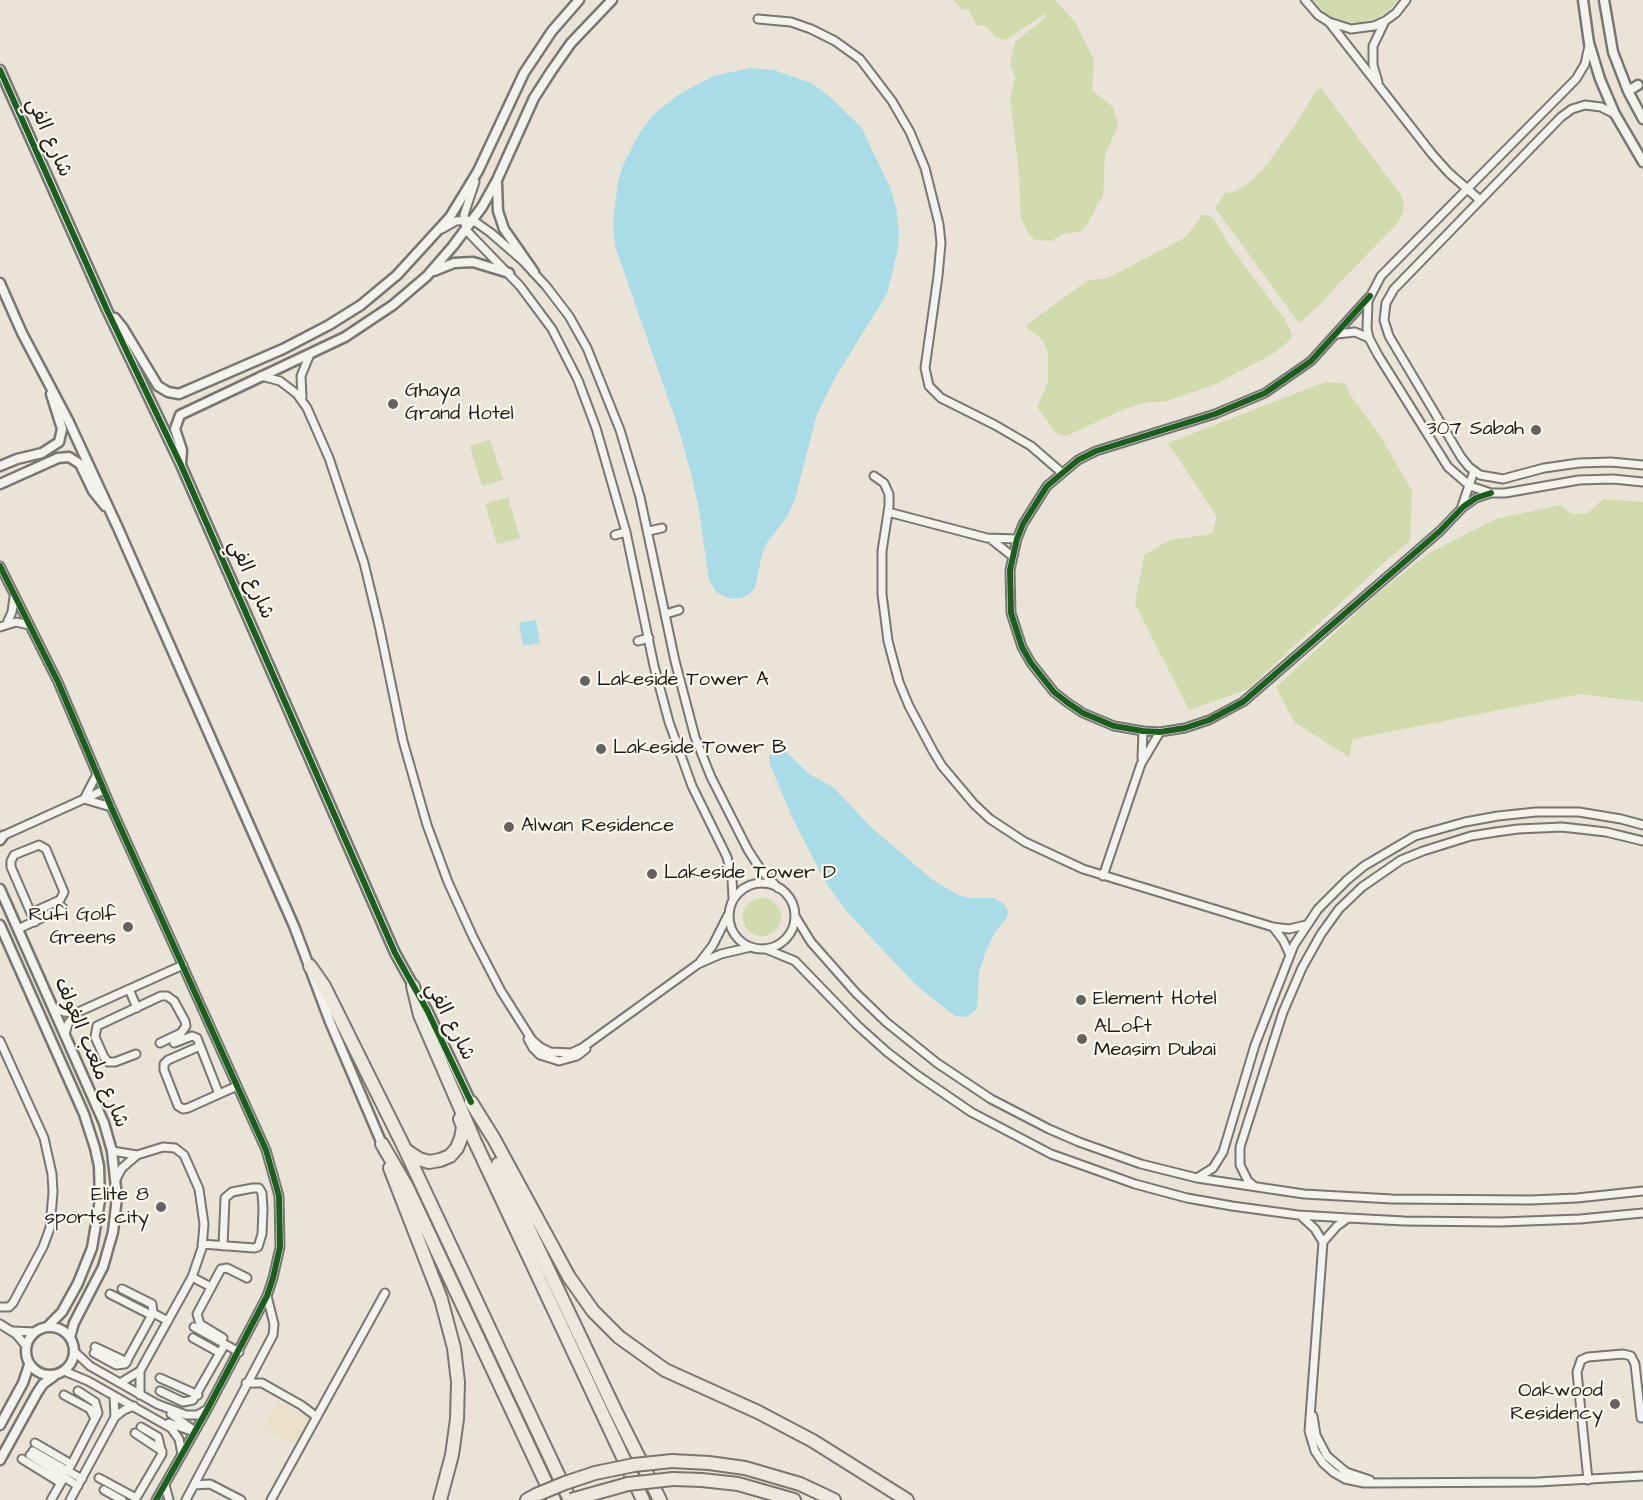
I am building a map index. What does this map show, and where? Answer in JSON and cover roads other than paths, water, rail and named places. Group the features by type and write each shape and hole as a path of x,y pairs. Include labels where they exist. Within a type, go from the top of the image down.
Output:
{"highway":[{"path":"310,966 327,991 402,1145 570,1500 628,1484 673,1479 738,1484 794,1500"},
{"path":"413,986 418,1010 475,1142 611,1415 660,1500"},
{"path":"402,1145 414,1157 429,1162 445,1158 457,1148 462,1128 454,1105 451,1085"},
{"path":"471,1102 611,1415 643,1500"},
{"path":"471,1102 494,1139 569,1276 593,1311 619,1337 665,1370 758,1412 813,1441 907,1500"},
{"path":"382,1144 407,1187 554,1500"},
{"path":"382,1144 441,1299 454,1348 458,1382 457,1419 452,1455 440,1500"},
{"path":"532,1498 580,1477 614,1468 672,1461 709,1462 754,1470 800,1484 834,1500"}],"street":[{"path":"468,221 465,210 478,171 524,73 552,31 579,0"},
{"path":"181,465 182,450 175,429 180,415 258,376 345,337 401,299 426,276 466,230 468,221 497,180 534,98 552,70 571,43 612,0"},
{"path":"1305,0 1318,15 1329,22 1351,28 1363,28 1385,21 1396,13 1406,0"},
{"path":"1583,0 1589,43 1600,79 1615,114 1643,162"},
{"path":"1604,0 1613,52 1628,91 1643,119"},
{"path":"758,19 791,22 835,41 860,59 892,101 910,132 925,168 939,224 941,243 938,276 925,368 929,386 941,398 1031,446 1061,472"},
{"path":"1383,92 1375,74 1372,56 1376,37 1385,21"},
{"path":"1329,22 1441,164 1480,200"},
{"path":"1491,493 1469,502 1440,531 1243,702 1197,725 1160,732 1143,731 1114,726 1068,704 1041,678 1022,647 1011,613 1009,584 1012,556 1017,539 1037,498 1061,472 1096,451 1223,411 1265,393 1297,373 1337,334 1370,296 1381,276 1576,79 1585,64 1589,43"},
{"name":"شارع الفي","path":"0,70 107,310 181,465 395,953 427,1010 471,1102"},
{"path":"1628,91 1638,85"},
{"path":"1615,114 1601,107 1585,105 1566,113 1394,289 1384,311 1389,336 1461,457 1474,471 1487,477 1503,479 1544,468 1579,463 1611,462 1643,465"},
{"path":"107,310 123,328 158,386 173,394 184,392 284,349 345,316 388,283 437,232 450,216 478,171"},
{"path":"497,180 496,201 500,219 508,235 534,272 563,308 587,348 620,430 649,531 689,716 703,757 748,850 761,870 790,899 795,916 810,942 871,1008 911,1043 964,1081 1020,1114 1079,1142 1141,1164 1197,1178 1304,1194 1439,1201 1577,1198 1643,1191"},
{"path":"437,232 451,223 468,221 491,233 534,272"},
{"path":"466,230 509,273 541,312 570,362 596,428 626,532 662,700 676,743 702,808 730,867 734,899"},
{"path":"426,276 444,266 473,262 509,273"},
{"path":"0,283 26,342 50,385 111,512 310,966 330,1022 382,1144"},
{"path":"1370,296 1366,314 1369,338 1448,467 1470,486 1491,493 1512,493 1580,480 1612,479 1643,482"},
{"path":"1337,334 1355,332 1369,338"},
{"path":"302,400 301,376 310,353"},
{"path":"258,376 273,378 286,384 302,400 332,465 364,563 380,624 402,741 427,825 448,882 473,937 501,991 526,1031 533,1048 540,1054 558,1060 577,1056 590,1043 698,964 721,954 751,947 766,949 795,961 857,1025 917,1075 971,1112 1024,1141 1078,1165 1135,1184 1212,1203 1298,1215 1348,1218 1500,1222 1643,1213"},
{"path":"0,466 48,450 61,439 62,429 50,385"},
{"path":"0,484 58,458 69,457 80,464 97,497 111,512"},
{"path":"1458,513 1474,471"},
{"path":"874,476 887,488 890,500 882,565 883,610 897,673 909,706 933,751 960,789 990,819 1044,852 1103,876 1273,927 1289,929 1306,925"},
{"path":"888,512 987,538 1017,539"},
{"path":"649,531 662,528"},
{"path":"615,535 626,532"},
{"path":"987,538 1012,556"},
{"path":"0,566 58,682 111,807 266,1150 279,1196 280,1247 278,1262 267,1296 239,1352 156,1500"},
{"path":"4,625 13,606 14,594"},
{"path":"666,614 679,610"},
{"path":"4,625 16,622 29,625"},
{"path":"638,641 649,638"},
{"path":"1141,764 1143,731"},
{"path":"1103,876 1141,764 1160,732"},
{"path":"84,800 97,774"},
{"path":"1,837 104,790"},
{"path":"84,800 111,807"},
{"path":"1197,1178 1213,1168 1223,1152 1255,1045 1290,955 1306,925 1332,894 1364,866 1397,845 1432,831 1481,818 1536,812 1579,812 1643,825"},
{"path":"1255,1187 1248,1181 1240,1165 1240,1147 1279,1023 1313,947 1339,909 1362,887 1401,861 1424,851 1471,837 1518,829 1584,828 1643,841"},
{"path":"31,913 60,900 64,892 46,849 39,845 14,855 11,861 11,867 31,913 35,922"},
{"path":"698,964 713,945 740,891 758,884 778,888"},
{"name":"شارع ملعب الغولف","path":"0,889 104,1124 112,1151 116,1179 116,1215 109,1250 103,1267 74,1323 70,1337"},
{"path":"18,929 63,908"},
{"path":"729,914 729,922 737,938 751,947"},
{"path":"766,949 775,946 790,934 795,916"},
{"name":"شارع ملعب الغولف","path":"0,925 90,1131 99,1166 100,1200 96,1233 87,1264 62,1312 47,1327"},
{"path":"1273,927 1283,940 1290,955"},
{"path":"54,1008 76,1013 183,965"},
{"path":"129,989 137,1008"},
{"path":"136,1054 115,1062 108,1062 94,1033 100,1023 161,996 167,996 174,1001 186,1026 181,1033 160,1042"},
{"path":"65,1034 68,1024 76,1013"},
{"path":"175,1045 192,1036 198,1042 219,1094"},
{"path":"0,1041 44,1138 52,1174 53,1192 50,1227 44,1247 11,1306 0,1307"},
{"path":"198,1042 164,1064 164,1070 180,1108 185,1109 237,1086"},
{"path":"60,1060 65,1058 71,1060 85,1089 91,1094"},
{"path":"116,1179 122,1167 137,1155 154,1149 174,1148 184,1155 202,1200 204,1224 202,1244 192,1277 140,1371 140,1395"},
{"path":"112,1151 137,1155"},
{"path":"202,1244 223,1246 254,1248 260,1245 263,1222 261,1190 256,1188 227,1195 223,1204 223,1246"},
{"path":"263,1198 279,1196"},
{"path":"1298,1215 1316,1229 1323,1242"},
{"path":"1348,1218 1331,1231 1323,1242 1309,1424 1310,1438 1315,1451 1328,1468 1339,1476 1364,1483 1489,1483 1643,1476"},
{"path":"239,1352 200,1324 197,1318 219,1270 223,1268 247,1278"},
{"path":"192,1277 211,1287"},
{"path":"94,1350 121,1366 127,1362 152,1314 152,1304 122,1289"},
{"path":"271,1500 385,1293"},
{"path":"110,1294 168,1321"},
{"path":"186,1500 274,1331 267,1296"},
{"path":"0,1324 26,1346"},
{"path":"11,1331 35,1332 47,1327 60,1329 70,1337 75,1352 90,1366 140,1395 186,1415 207,1410"},
{"path":"194,1327 224,1341"},
{"path":"35,1332 26,1346 29,1365 40,1374 55,1375"},
{"path":"193,1338 220,1353"},
{"path":"160,1391 183,1402 190,1402 198,1395 224,1341"},
{"path":"0,1460 43,1384 64,1371 71,1363 75,1352"},
{"path":"1588,1480 1577,1372 1581,1360 1588,1357 1623,1354 1631,1356 1635,1364 1641,1418"},
{"path":"0,1425 23,1383 29,1365"},
{"path":"255,1366 262,1383"},
{"path":"64,1371 88,1381 153,1416 177,1435 182,1455"},
{"path":"120,1383 140,1371"},
{"path":"160,1378 198,1395"},
{"path":"246,1383 262,1383 319,1414"},
{"path":"51,1500 98,1413 95,1402 78,1391"},
{"path":"64,1395 90,1409 95,1419"},
{"path":"114,1395 115,1417"},
{"path":"157,1404 195,1431"},
{"path":"70,1500 115,1417 135,1406"},
{"path":"153,1416 195,1431"},
{"path":"99,1478 135,1499 160,1459 162,1451 157,1436 141,1427"},
{"path":"135,1433 162,1451"},
{"path":"33,1450 80,1483"},
{"path":"22,1459 66,1473"},
{"path":"202,1470 210,1484"},
{"path":"194,1485 210,1484 241,1500"},
{"path":"165,1485 169,1500"},
{"path":"104,1490 122,1500"}],"water":[{"path":"751,68 774,70 811,83 828,95 862,128 891,190 899,231 898,249 887,294 836,376 817,414 795,499 787,517 766,544 755,588 741,598 731,599 717,593 709,580 691,473 678,427 615,246 613,223 618,182 623,165 640,132 654,114 678,95 713,76"},
{"path":"536,620 540,643 523,646 519,623"},
{"path":"782,748 809,774 833,787 873,829 933,880 956,894 968,898 994,898 1004,904 1008,911 1007,918 995,932 986,951 979,972 977,1008 971,1014 965,1017 955,1016 916,985 849,914 826,883 793,819 770,765 769,757 772,750"}],"place":[{"name":"Ghaya Grand Hotel","path":"393,404"},
{"name":"307 Sabah","path":"1536,430"},
{"name":"Lakeside Tower A","path":"585,681"},
{"name":"Lakeside Tower B","path":"601,749"},
{"name":"Alwan Residence","path":"509,827"},
{"name":"Lakeside Tower D","path":"652,874"},
{"name":"Rufi Golf Greens","path":"128,927"},
{"name":"Element Hotel","path":"1081,1000"},
{"name":"ALoft Measim Dubai","path":"1082,1039"},
{"name":"Elite 8 sports city","path":"161,1207"},
{"name":"Oakwood Residency","path":"1615,1404"}]}
